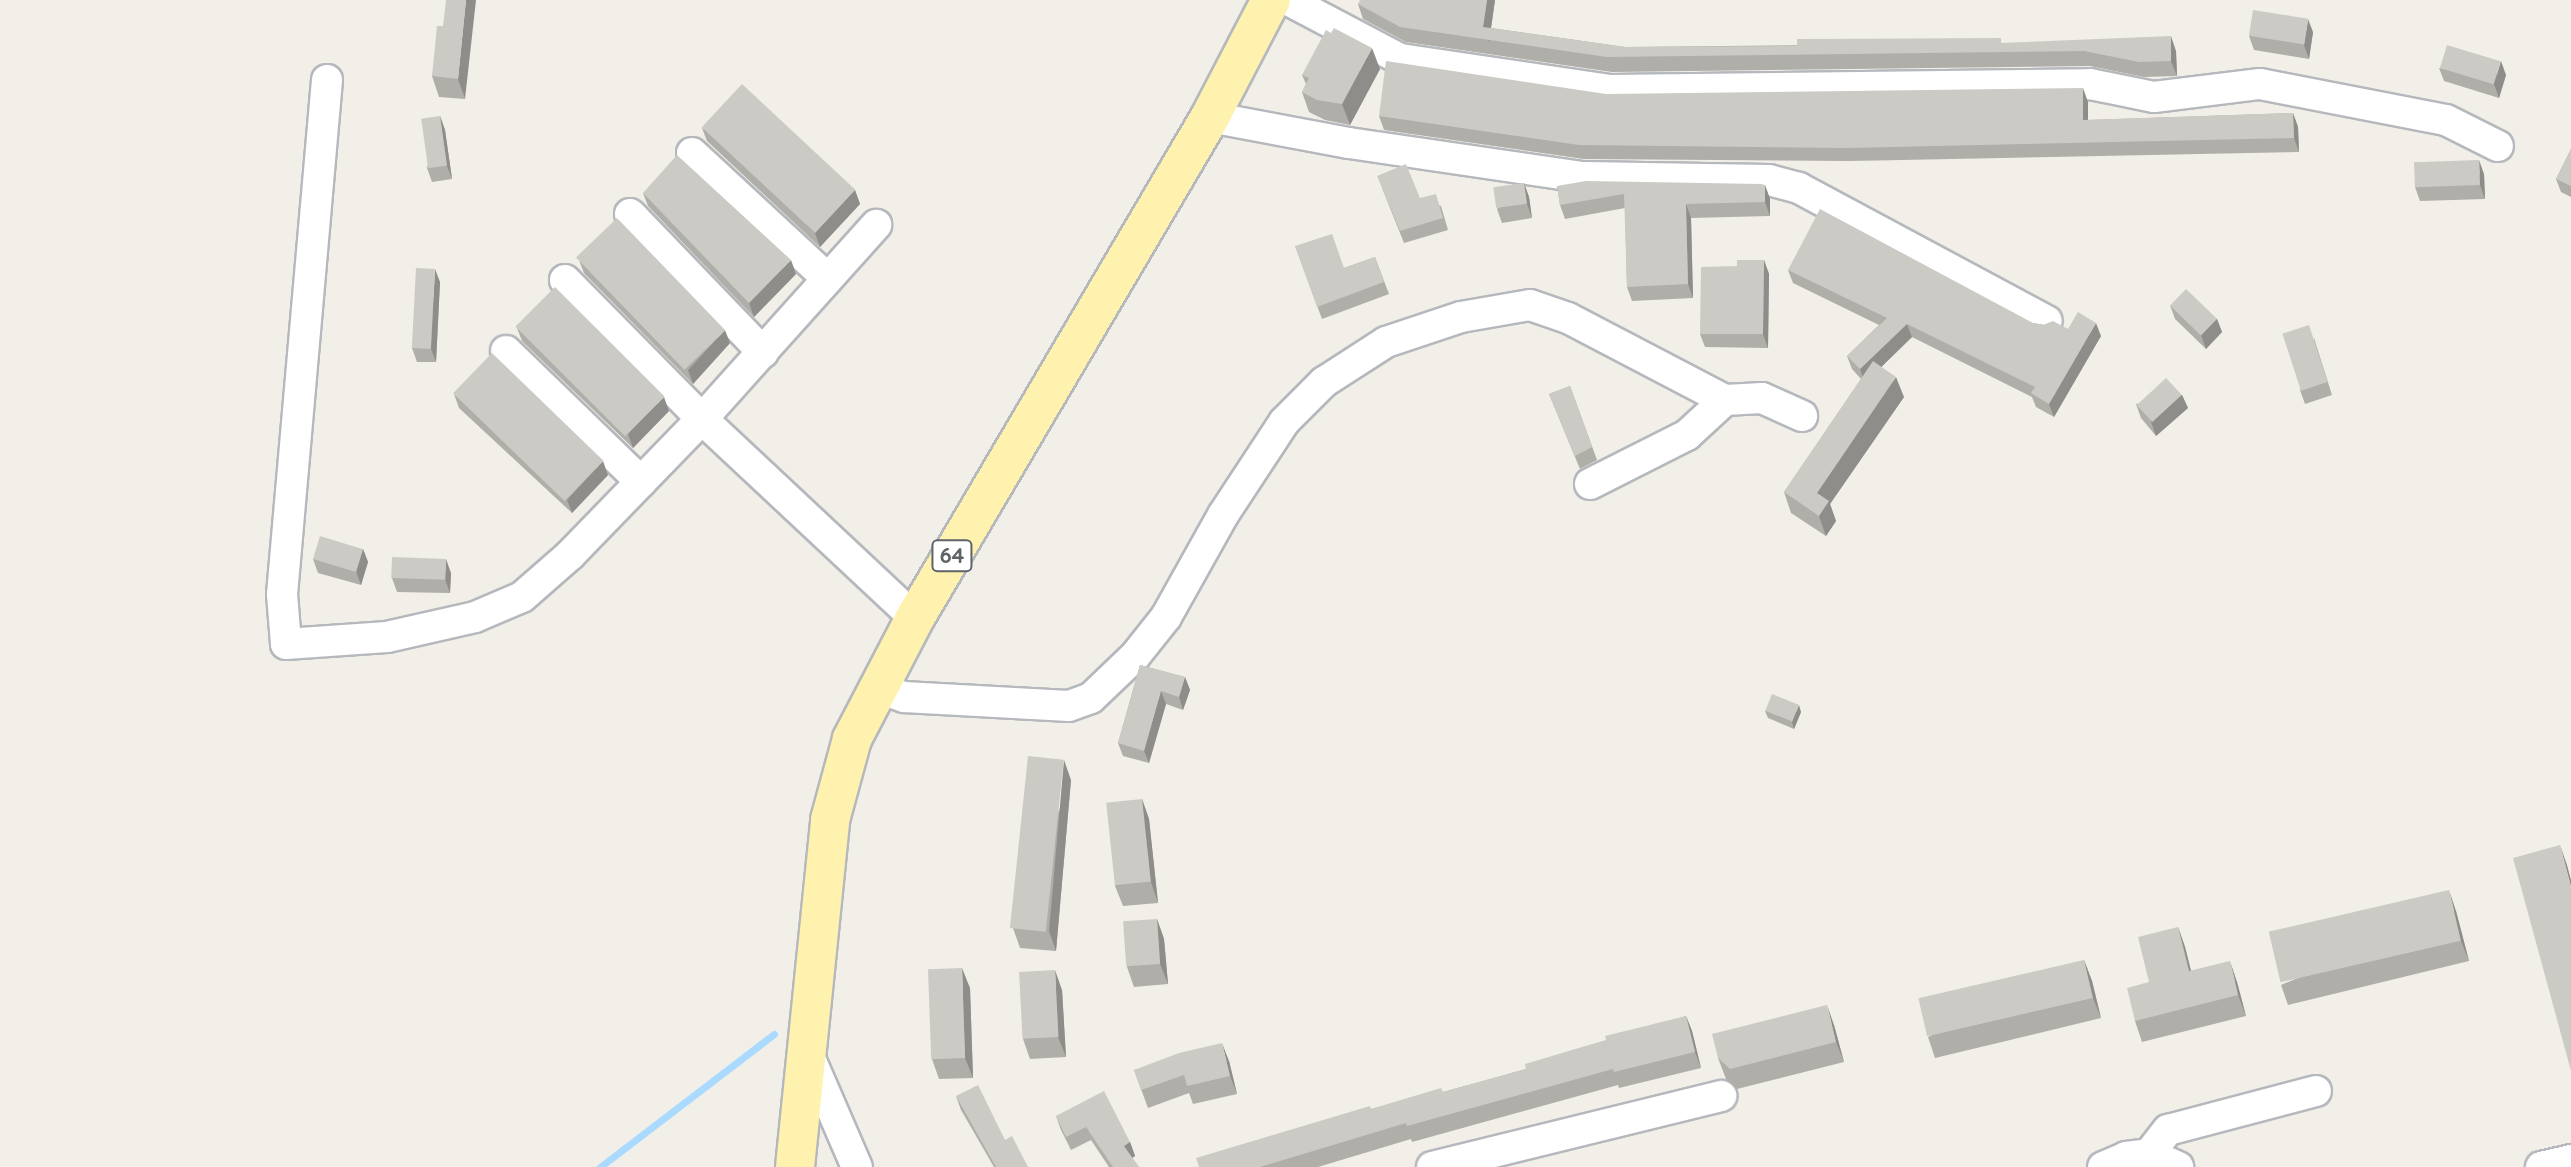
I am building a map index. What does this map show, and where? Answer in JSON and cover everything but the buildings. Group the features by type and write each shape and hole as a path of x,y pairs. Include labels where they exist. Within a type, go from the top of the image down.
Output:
{"main road":[{"name":"64","path":"795,1167 830,820 852,739 915,618 1210,117 1271,0"}],"street":[{"path":"1288,0 1400,59 1611,90 2090,84 2154,97 2260,84 2446,120 2498,146"},
{"path":"327,80 282,594 286,644 387,637 475,617 522,597 570,555 702,419 876,225"},
{"path":"1210,117 1335,141 1583,177 1769,180 1799,188 2047,321"},
{"path":"692,153 828,279"},
{"path":"630,214 763,352"},
{"path":"565,280 702,419 915,618"},
{"path":"879,688 904,697 1069,706 1091,698 1135,656 1166,617 1223,515 1284,422 1324,382 1386,342 1461,317 1530,305 1568,318 1725,400 1762,398 1802,416"},
{"path":"506,351 641,482"},
{"path":"1590,484 1687,435 1725,400"},
{"path":"808,1054 857,1167"},
{"path":"2149,1154 2168,1130 2316,1091"},
{"path":"1432,1167 1721,1096"},
{"path":"2103,1167 2126,1157 2149,1154 2178,1167"},
{"path":"2541,1167 2571,1160"}],"waterway":[{"path":"600,1167 774,1034"}]}
